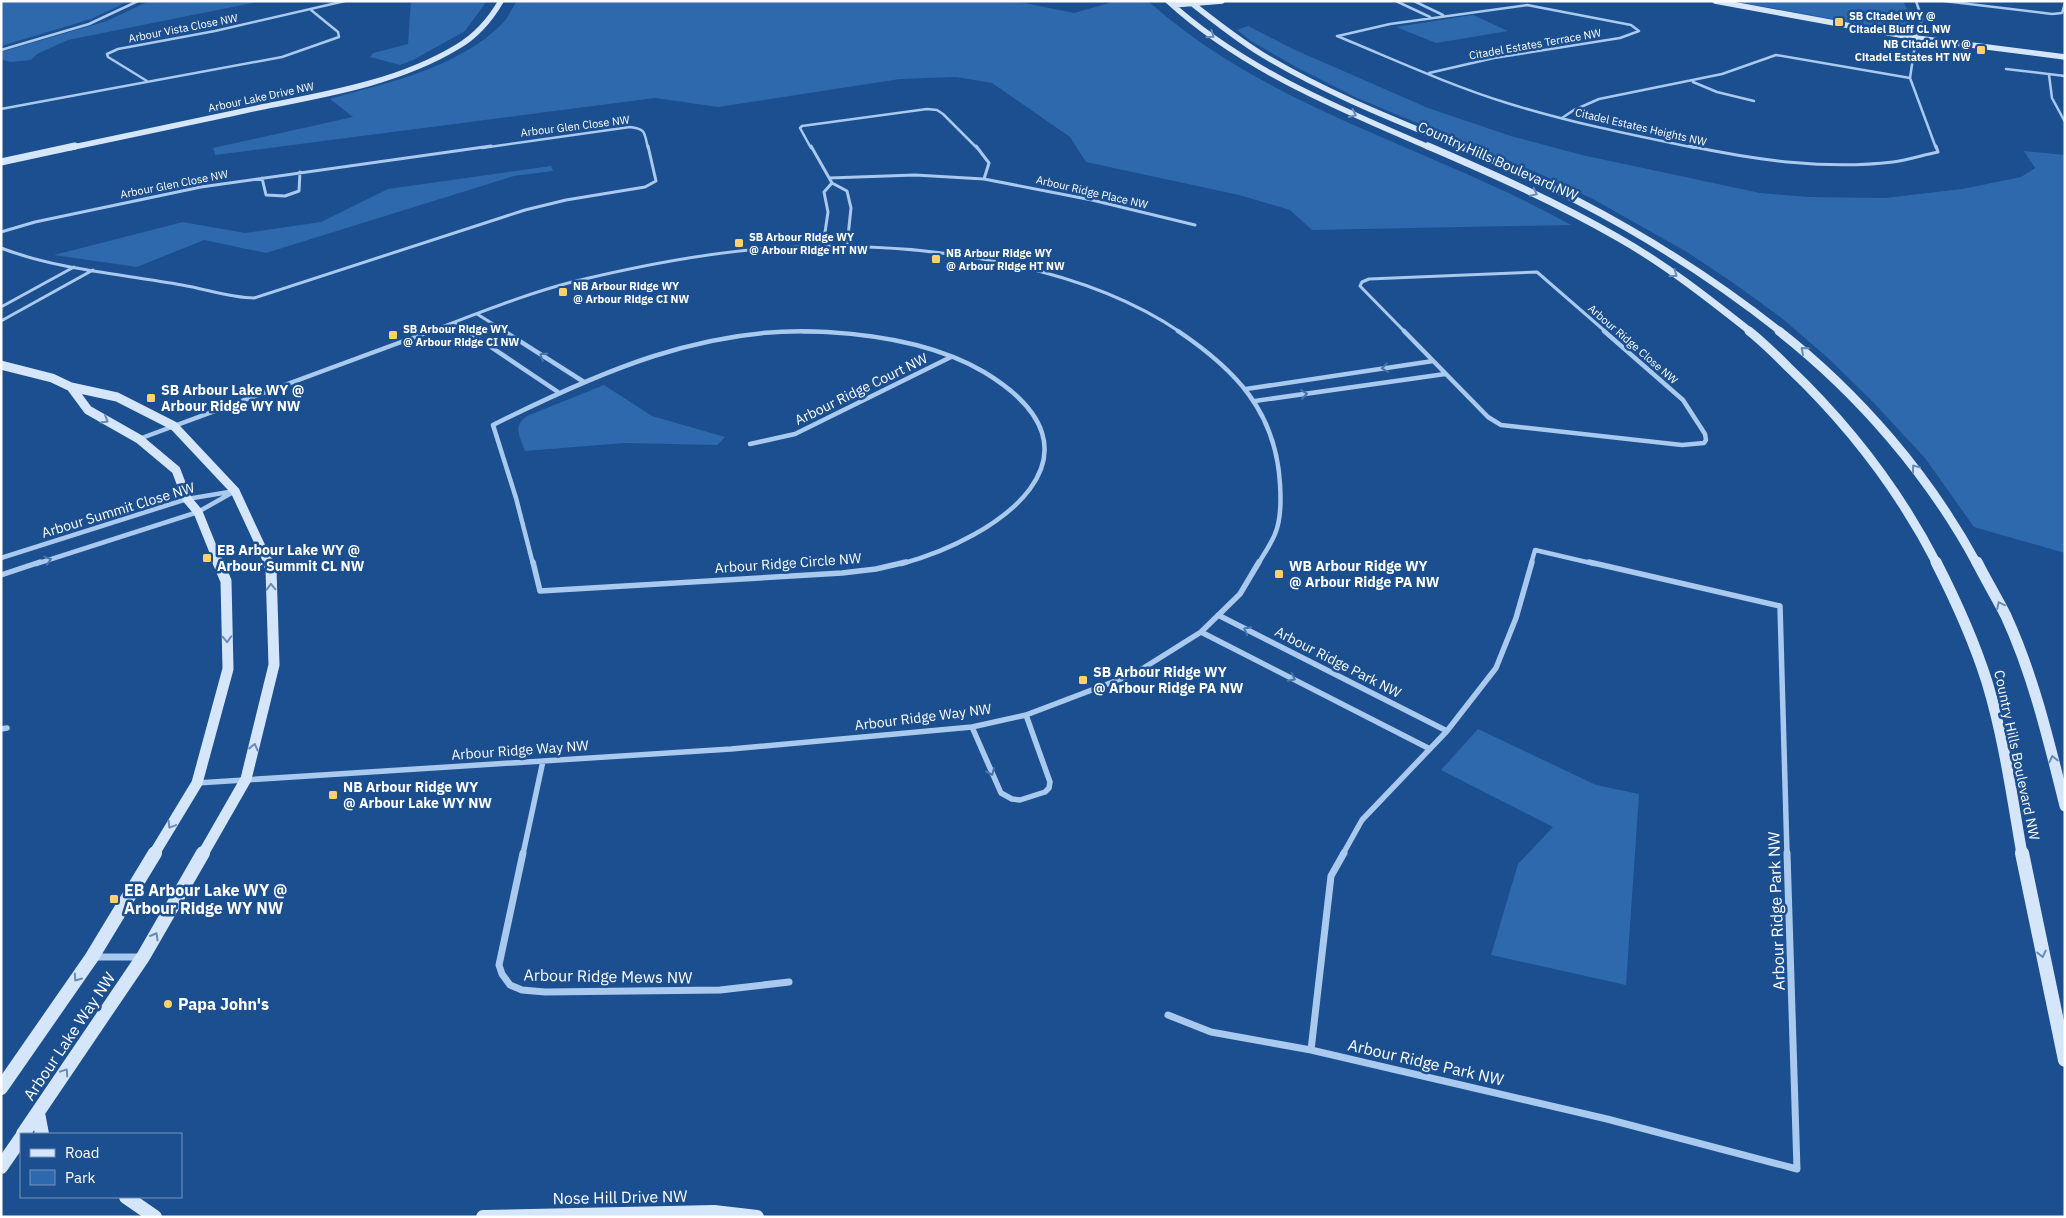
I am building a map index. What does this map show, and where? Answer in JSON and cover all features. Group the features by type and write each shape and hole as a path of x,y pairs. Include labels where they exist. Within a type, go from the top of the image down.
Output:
{"main road":[{"name":"Arbour Lake Drive NW","path":"1,162 326,94 362,84 420,64 471,38 486,23 501,1"},
{"path":"1170,3 1222,1"},
{"path":"1219,25 1211,8 1222,1"},
{"path":"1714,1 1916,38 2065,56"},
{"name":"Country Hills Boulevard NW","path":"1190,2 1219,25 1272,59 1330,90 1401,123 1513,169 1607,215 1704,273 1784,333 1827,370 1869,413 1907,457 1948,511 1980,566 2006,618 2029,674 2065,806"},
{"name":"Country Hills Boulevard NW","path":"1170,3 1224,44 1279,78 1368,121 1508,180 1587,220 1640,252 1701,293 1784,361 1827,404 1863,446 1900,497 1940,564 1969,629 1987,681 2065,1060"},
{"name":"Arbour Lake Way NW","path":"1,365 52,378 71,387 117,397 174,426 235,491 271,569 274,665 246,779 143,957 25,1133"},
{"name":"Arbour Lake Way NW","path":"1,1088 92,957 196,783 228,669 226,581 198,512 187,499 176,470 139,439 88,410 71,387"},
{"path":"38,1112 42,1133"},
{"path":"1,1167 20,1139"},
{"path":"127,1198 155,1217"},
{"name":"Nose Hill Drive NW","path":"483,1217 714,1212 757,1217"}],"street":[{"path":"1,50 82,26 114,14 138,1"},
{"name":"Arbour Vista Close NW","path":"147,81 108,57 107,54 118,49 215,31 345,1"},
{"path":"1396,1 1431,18"},
{"path":"1414,1 1445,16"},
{"name":"Citadel Estates Heights NW","path":"1562,118 1706,150 1761,160 1805,164 1846,165 1895,162 1938,152 1910,78 1916,38 1922,19 1916,1"},
{"path":"1944,1 2052,14 2062,13 2065,3"},
{"name":"Citadel Estates Terrace NW","path":"1527,4 1631,25 1639,31 1620,38 1494,58 1428,73 1337,36 1445,16 1527,4"},
{"path":"1,109 282,57 326,44 339,37 338,32 311,10"},
{"name":"Citadel Estates Heights NW","path":"1562,118 1589,101 1723,75 1758,64 1776,55 1910,78"},
{"path":"2006,69 2065,76"},
{"path":"1428,73 1469,91 1507,104 1562,118"},
{"path":"2049,75 2052,98 2065,122"},
{"path":"1693,81 1717,92 1754,101"},
{"path":"847,246 851,208 846,191 832,183 800,128 802,126 927,109 938,111 978,147 990,163 984,179"},
{"name":"Arbour Glen Close NW","path":"1,232 34,222 132,200 262,178 630,126 641,128 644,131 656,181 645,187 566,200 525,210 254,298 241,298 184,284 27,258 1,248"},
{"path":"262,178 266,195 285,196 299,191 300,172"},
{"name":"Arbour Ridge Place NW","path":"830,178 915,175 984,179 1092,200 1195,225"},
{"path":"823,246 828,212 824,192 832,183"},
{"name":"Arbour Ridge Way NW","path":"139,439 477,314 570,283 659,262 760,249 847,246 920,250 1003,262 1078,283 1155,315 1202,347 1256,401 1272,436 1279,466 1281,500 1276,534 1240,594 1218,616 1201,632 1134,674 1026,716 972,727 731,749 196,783"},
{"path":"1,307 74,266"},
{"path":"1,321 93,269"},
{"name":"Arbour Ridge Close NW","path":"1537,272 1683,400 1702,429 1706,440 1704,443 1694,446 1501,425 1488,417 1445,374 1360,286 1362,282 1369,279 1537,272"},
{"path":"477,314 584,382"},
{"path":"455,323 558,392"},
{"name":"Arbour Ridge Circle NW","path":"770,332 826,332 879,337 918,345 987,373 1011,390 1037,420 1046,453 1035,484 1011,511 980,533 942,550 892,566 840,574 540,591 516,498 492,425 558,392 584,382 658,354 713,340 770,332"},
{"name":"Arbour Ridge Court NW","path":"750,444 794,434 951,358"},
{"path":"1246,389 1434,361"},
{"path":"1256,401 1445,374"},
{"name":"Arbour Summit Close NW","path":"1,558 187,499 235,491"},
{"name":"Arbour Summit Close NW","path":"1,574 198,512 235,491"},
{"name":"Arbour Ridge Park NW","path":"1168,1015 1211,1032 1311,1050 1607,1119 1798,1169 1780,606 1535,550 1516,618 1496,668 1447,731 1362,820 1331,876 1311,1050"},
{"name":"Arbour Ridge Park NW","path":"1218,616 1447,731"},
{"path":"1201,632 1430,749"},
{"path":"972,727 1001,793 1012,799 1020,800 1045,792 1049,788 1050,782 1026,716"},
{"name":"Arbour Ridge Mews NW","path":"542,760 499,965 501,976 508,984 517,989 554,992 720,990 789,982"},
{"name":"Arbour Lake Way NW","path":"92,957 143,957"}],"green space":[{"path":"1,1 129,1 91,19 1,46"},
{"path":"149,1 262,1 68,40 37,54 31,60 10,62 1,59 1,52 107,21"},
{"path":"411,1 487,1 465,31 413,60 400,65 370,57 373,53 408,44"},
{"path":"517,1 1015,1 1074,13 1116,1 1148,1 1196,39 1246,71 1353,125 1518,197 1571,225 1312,230 1290,210 1239,195 1086,162 1070,137 992,83 956,77 900,79 718,107 655,98 215,155 213,148 353,117 330,99 421,72 464,52 502,24"},
{"path":"1745,1 1903,1 1912,18 1909,29 1894,30 1743,3"},
{"path":"1473,15 1508,31 1436,43 1396,27"},
{"path":"1248,26 1293,49 1428,108 1511,136 1582,155 1760,193 1808,197 1885,198 1962,189 2021,177 2035,168 2024,151 2065,155 2065,553 1974,527 1925,458 1872,401 1828,358 1783,319 1687,252 1593,199 1538,173 1357,98 1296,67 1251,41 1237,30"},
{"path":"551,166 553,171 514,176 266,253 204,240 137,267 54,255 183,222 245,233 321,222 388,189"},
{"path":"604,385 652,416 725,437 717,445 624,443 525,451 518,432 522,420 527,416"},
{"path":"1478,729 1596,785 1639,794 1626,985 1491,955 1518,864 1553,827 1441,770"}],"place":[{"name":"SB Citadel WY @ Citadel Bluff CL NW","path":"1839,22"},
{"name":"NB Citadel WY @ Citadel Estates HT NW","path":"1981,50"},
{"name":"SB Arbour Ridge WY @ Arbour Ridge HT NW","path":"739,243"},
{"name":"NB Arbour Ridge WY @ Arbour Ridge HT NW","path":"936,259"},
{"name":"NB Arbour Ridge WY @ Arbour Ridge CI NW","path":"563,292"},
{"name":"SB Arbour Ridge WY @ Arbour Ridge CI NW","path":"393,335"},
{"name":"SB Arbour Lake WY @ Arbour Ridge WY NW","path":"151,398"},
{"name":"EB Arbour Lake WY @ Arbour Summit CL NW","path":"207,558"},
{"name":"WB Arbour Ridge WY @ Arbour Ridge PA NW","path":"1279,574"},
{"name":"SB Arbour Ridge WY @ Arbour Ridge PA NW","path":"1083,680"},
{"name":"NB Arbour Ridge WY @ Arbour Lake WY NW","path":"333,795"},
{"name":"EB Arbour Lake WY @ Arbour Ridge WY NW","path":"114,899"},
{"name":"Papa John's","path":"168,1004"}]}
